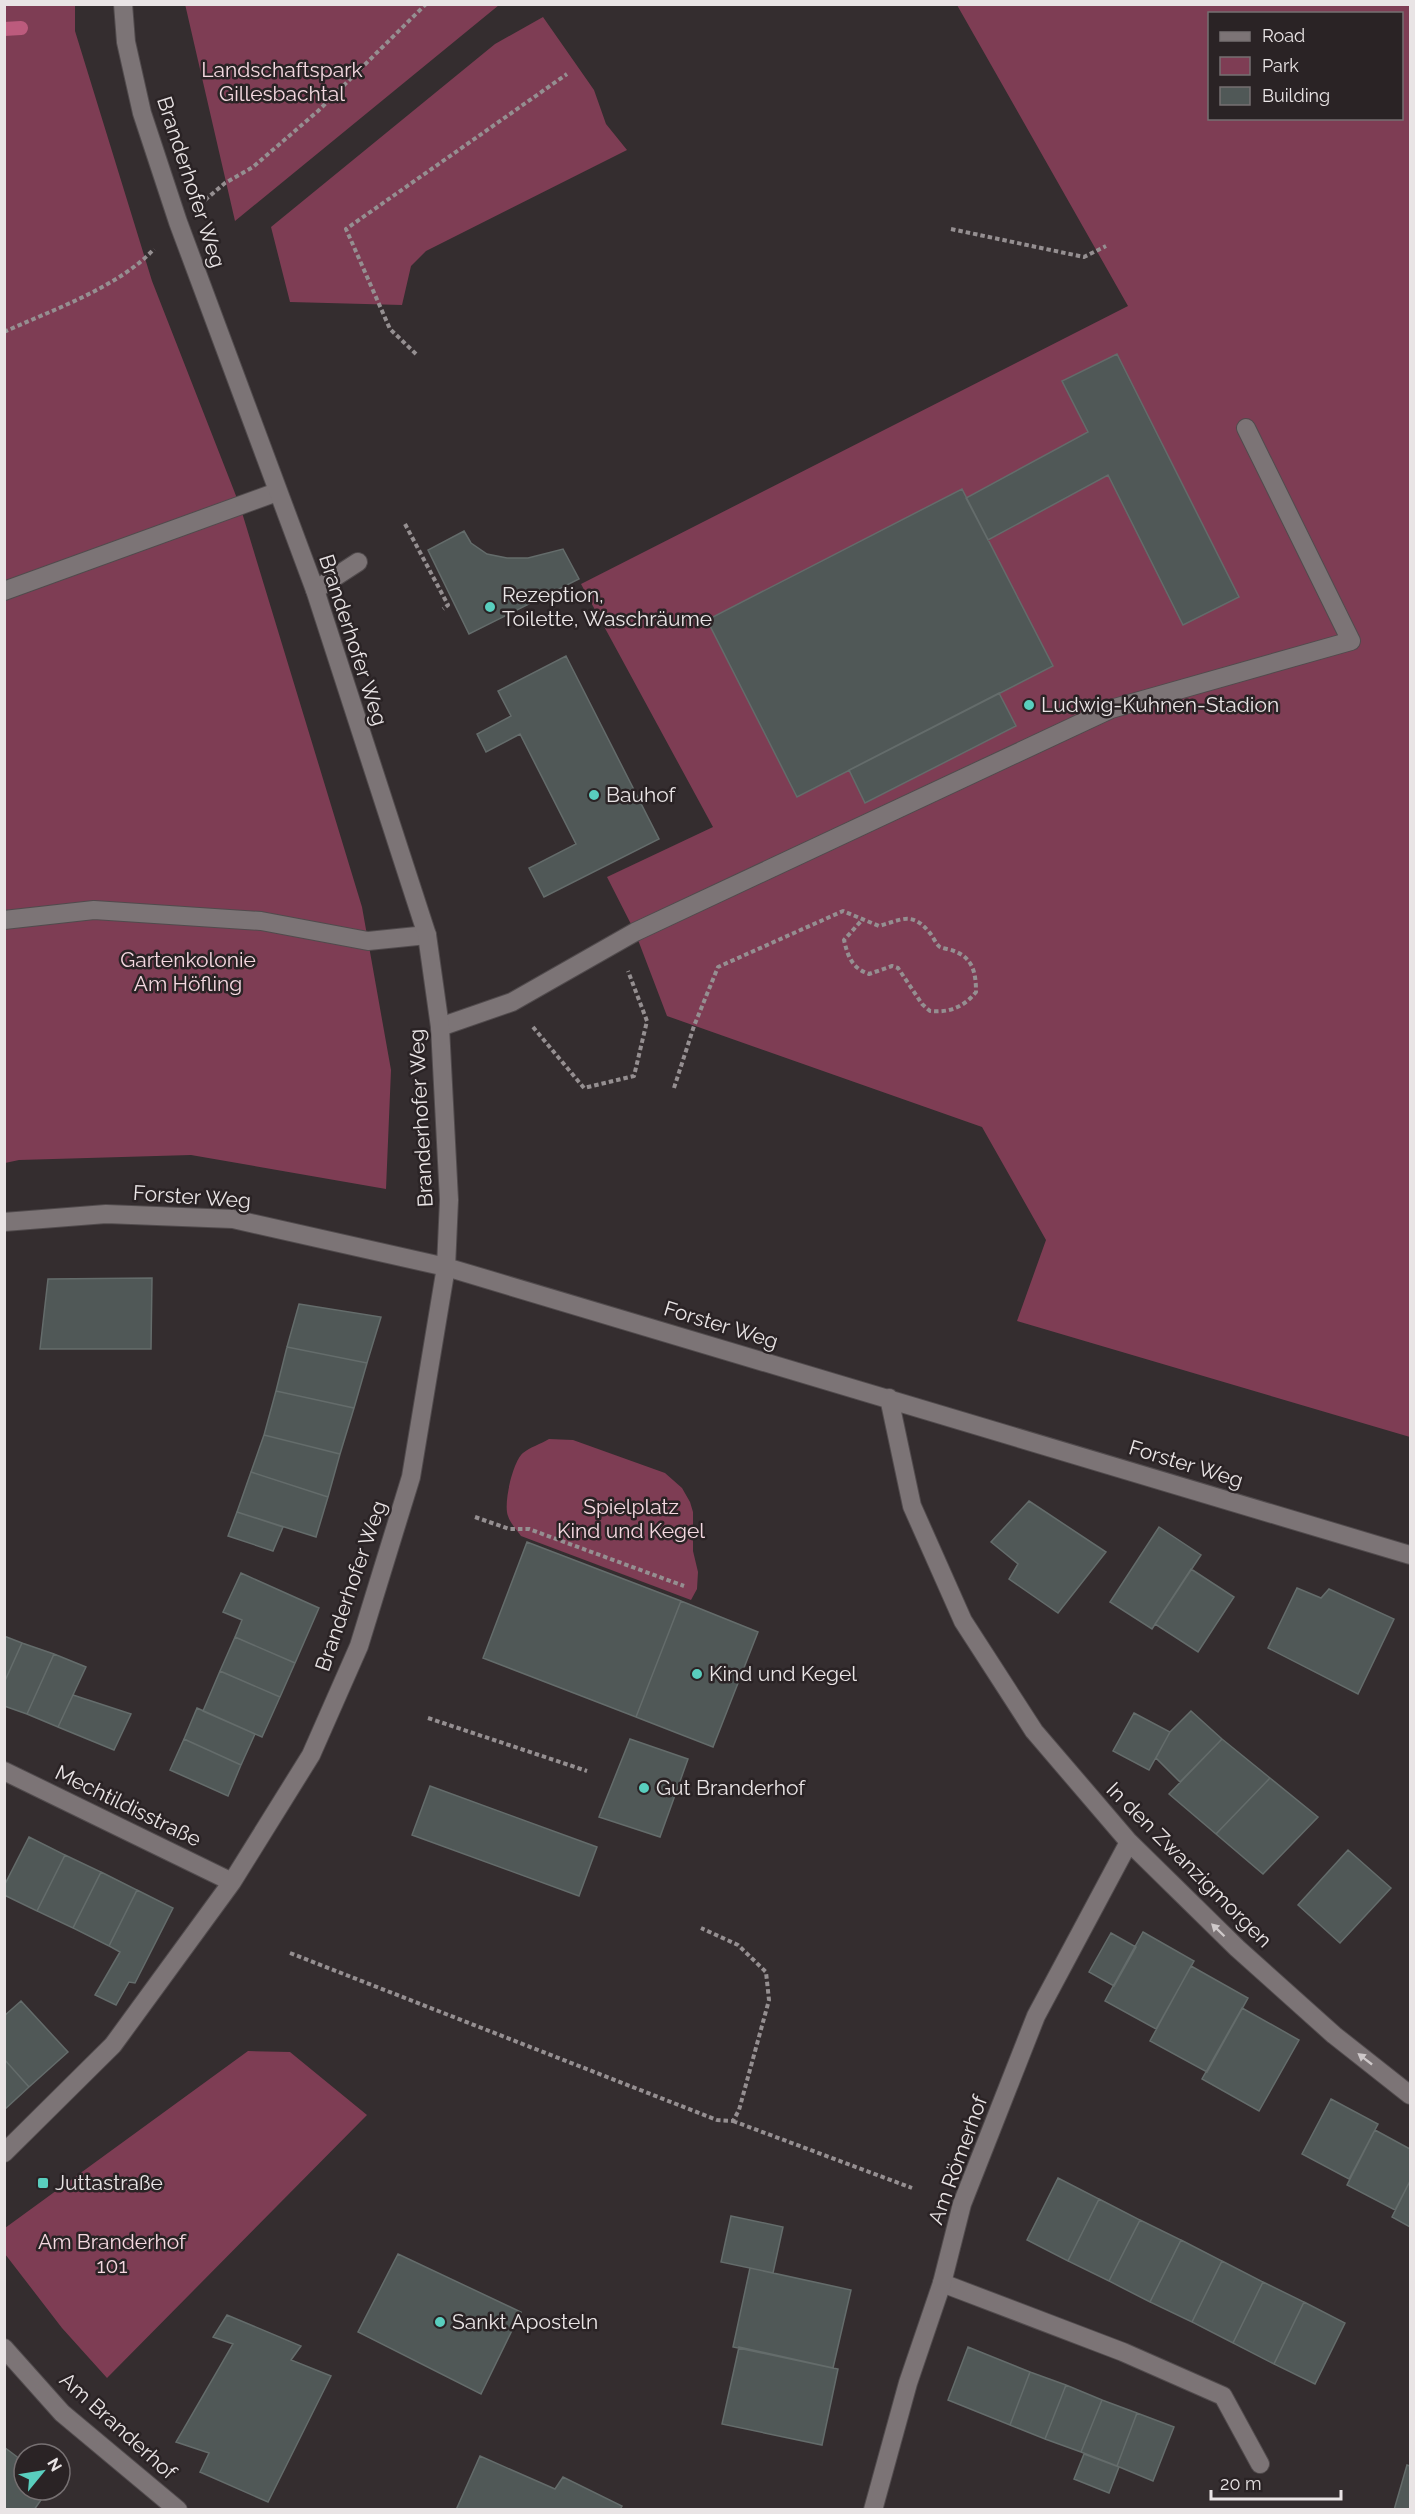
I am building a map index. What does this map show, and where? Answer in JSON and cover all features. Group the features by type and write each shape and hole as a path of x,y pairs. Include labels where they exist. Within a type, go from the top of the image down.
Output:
{"street":[{"name":"Branderhofer Weg","path":"4,2153 112,2044 232,1882 311,1755 359,1646 411,1477 446,1267 448,1200 440,1027 427,935 315,590 178,222 142,113 126,42 123,4"},
{"path":"440,1027 512,1002 617,942 1111,709 1351,641 1246,428"},
{"path":"4,591 277,492"},
{"path":"315,590 358,561"},
{"path":"4,920 94,910 261,921 368,941 427,935"},
{"name":"Forster Weg","path":"4,1222 106,1214 233,1219 446,1267 1410,1555"},
{"name":"In den Zwanzigmorgen","path":"889,1398 912,1506 963,1621 1034,1731 1129,1842 1237,1948 1334,2035 1410,2095"},
{"name":"Mechtildisstraße","path":"4,1771 232,1882"},
{"name":"Am Römerhof","path":"873,2510 908,2383 942,2283 962,2204 1036,2016 1129,1842"},
{"path":"942,2283 1123,2352 1223,2396 1260,2464"},
{"name":"Am Branderhof","path":"4,2348 62,2413 178,2510"}],"path":[{"path":"4,332 110,283 140,264 178,222 225,183 253,167 318,111 426,4"},
{"path":"416,354 390,329 346,229 567,74"},
{"path":"951,229 1084,257 1106,246"},
{"path":"405,524 448,605 443,609"},
{"path":"674,1088 694,1026 718,967 843,911 879,926 898,919 909,918 919,921 940,947 962,954 971,964 976,973 976,992 962,1006 949,1010 930,1011 922,1004 898,968 892,966 869,974 859,970 848,956 844,940 862,920"},
{"path":"512,1002 584,1088 634,1076 647,1021 617,942"},
{"path":"475,1517 509,1529 529,1529 684,1586"},
{"path":"428,1718 587,1772"},
{"path":"701,1928 738,1945 766,1972 770,2000 739,2110 733,2121"},
{"path":"290,1953 717,2121 733,2121 912,2188"}],"green space":[{"name":"Landschaftspark Gillesbachtal","path":"185,4 499,4 499,5 235,221"},
{"name":"Gartenkolonie Am Höfling","path":"5,5 75,5 75,31 152,281 240,506 362,907 391,1070 386,1189 191,1155 19,1160 5,1163"},
{"name":"Ludwig-Kuhnen-Stadion","path":"957,5 1410,5 1410,1437 1017,1321 1046,1240 982,1127 667,1016 635,932 607,877 713,827 581,584 1128,306"},
{"path":"543,17 594,90 606,124 627,150 426,251 411,266 402,305 290,302 271,227 495,44"},
{"name":"Spielplatz Kind und Kegel","path":"549,1439 573,1440 665,1473 682,1488 693,1512 693,1551 698,1572 697,1589 691,1600 521,1536 510,1521 507,1510 513,1473 523,1453"},
{"name":"Am Branderhof 101","path":"248,2051 290,2052 367,2115 107,2378 62,2328 5,2254 5,2228"}],"building":[{"path":"1117,354 1239,597 1183,625 1108,475 988,540 966,498 1088,432 1062,381"},
{"path":"962,489 1053,666 797,797 707,620"},
{"name":"Rezeption, Toilette, Waschräume","path":"464,531 471,543 487,554 507,558 528,558 563,549 579,579 469,634 428,550"},
{"name":"Bauhof","path":"566,656 659,839 544,897 529,868 576,844 520,734 486,752 477,734 511,716 498,691"},
{"path":"999,693 1016,726 865,803 849,770"},
{"path":"152,1278 151,1349 40,1349 48,1279"},
{"path":"299,1304 381,1317 367,1363 287,1347"},
{"path":"287,1347 367,1363 354,1408 276,1391"},
{"path":"276,1391 354,1408 340,1454 264,1435"},
{"path":"264,1435 340,1454 328,1497 251,1472"},
{"path":"251,1472 328,1497 316,1537 237,1512"},
{"path":"1029,1501 1106,1552 1058,1613 1009,1579 1018,1564 991,1542"},
{"path":"237,1512 283,1527 273,1551 228,1536"},
{"path":"1159,1527 1201,1555 1152,1629 1110,1602"},
{"path":"527,1542 681,1601 636,1717 483,1658"},
{"path":"1191,1569 1234,1597 1198,1652 1155,1624"},
{"path":"241,1573 319,1608 295,1663 235,1637 242,1620 223,1612"},
{"path":"1297,1588 1321,1598 1329,1589 1394,1619 1358,1694 1268,1648"},
{"name":"Kind und Kegel","path":"681,1601 758,1632 713,1747 636,1717"},
{"path":"4,1636 22,1643 4,1683"},
{"path":"235,1637 295,1663 280,1697 220,1671"},
{"path":"22,1643 54,1654 27,1714 4,1706 4,1683"},
{"path":"54,1654 86,1667 58,1727 27,1714"},
{"path":"220,1671 280,1697 262,1737 203,1711"},
{"path":"73,1695 131,1714 114,1750 58,1727"},
{"path":"197,1708 255,1734 241,1765 184,1739"},
{"path":"1191,1711 1222,1739 1180,1782 1156,1758 1170,1732"},
{"path":"1134,1713 1170,1732 1149,1770 1113,1751"},
{"path":"184,1739 241,1765 228,1796 170,1770"},
{"name":"Gut Branderhof","path":"630,1739 688,1759 660,1837 599,1817"},
{"path":"1222,1739 1270,1778 1216,1834 1169,1794"},
{"path":"1270,1778 1318,1817 1263,1874 1216,1834"},
{"path":"430,1786 597,1847 579,1896 412,1835"},
{"path":"29,1837 65,1855 37,1911 4,1895 4,1886"},
{"path":"1348,1850 1391,1888 1340,1943 1298,1905"},
{"path":"65,1855 101,1872 73,1928 37,1911"},
{"path":"101,1872 137,1890 109,1946 73,1928"},
{"path":"137,1890 173,1908 135,1983 129,1982 116,2005 95,1995 120,1952 109,1946"},
{"path":"1143,1932 1194,1961 1156,2029 1105,2001"},
{"path":"1111,1933 1136,1947 1114,1986 1089,1972"},
{"path":"1191,1966 1248,1998 1207,2072 1150,2041"},
{"path":"21,2001 68,2052 29,2087 4,2059 4,2016"},
{"path":"1242,2008 1299,2040 1259,2111 1202,2079"},
{"path":"4,2059 29,2087 4,2110"},
{"path":"1331,2099 1378,2124 1349,2179 1302,2154"},
{"path":"1375,2130 1410,2149 1410,2181 1395,2210 1347,2185"},
{"path":"1058,2178 1099,2199 1068,2261 1027,2240"},
{"path":"1410,2181 1410,2227 1392,2217"},
{"path":"1099,2199 1140,2220 1109,2281 1068,2261"},
{"path":"731,2216 783,2227 773,2273 721,2262"},
{"path":"1140,2220 1181,2240 1150,2302 1109,2281"},
{"path":"1181,2240 1222,2261 1192,2322 1150,2302"},
{"name":"Sankt Aposteln","path":"398,2254 521,2312 481,2394 358,2332"},
{"path":"1222,2261 1263,2282 1233,2343 1192,2322"},
{"path":"750,2268 851,2290 833,2368 733,2347"},
{"path":"1263,2282 1304,2302 1274,2364 1233,2343"},
{"path":"1304,2302 1345,2323 1315,2384 1274,2364"},
{"path":"227,2315 301,2346 291,2360 331,2376 268,2502 200,2472 209,2453 176,2442 233,2344 213,2337"},
{"path":"739,2347 838,2369 822,2445 722,2424"},
{"path":"968,2347 1030,2372 1010,2425 948,2400"},
{"path":"1030,2372 1066,2385 1045,2439 1010,2425"},
{"path":"1066,2385 1102,2400 1081,2452 1045,2439"},
{"path":"1102,2400 1137,2413 1117,2466 1081,2452"},
{"path":"1137,2413 1174,2427 1153,2481 1117,2466"},
{"path":"4,2447 12,2453 12,2502 40,2502 34,2510 4,2510"},
{"path":"1084,2454 1119,2467 1109,2493 1074,2479"},
{"path":"480,2456 555,2489 563,2477 622,2506 620,2510 456,2510"},
{"path":"1407,2465 1410,2466 1410,2510 1394,2510"}],"waterway":[{"path":"4,29 21,28"}],"place":[{"name":"Rezeption, Toilette, Waschräume","path":"490,607"},
{"name":"Ludwig-Kuhnen-Stadion","path":"1029,705"},
{"name":"Bauhof","path":"594,795"},
{"name":"Kind und Kegel","path":"697,1674"},
{"name":"Gut Branderhof","path":"644,1788"},
{"name":"Juttastraße","path":"43,2183"},
{"name":"Sankt Aposteln","path":"440,2322"}]}
